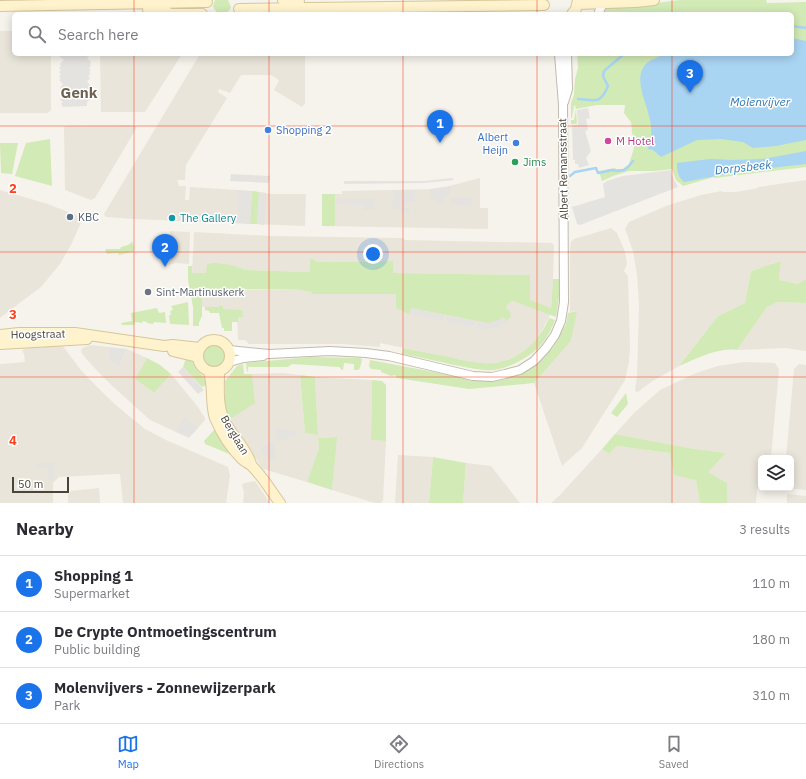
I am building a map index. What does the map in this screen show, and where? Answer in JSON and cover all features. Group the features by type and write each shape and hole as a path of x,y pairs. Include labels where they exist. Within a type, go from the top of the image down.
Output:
{"main road":[{"path":"283,0 290,2 419,0"},
{"path":"574,12 578,2 636,2 654,0"},
{"path":"0,6 208,1 206,6 208,12"},
{"path":"238,8 544,2 549,12"},
{"path":"54,12 162,10 167,12"},
{"path":"0,13 12,13"},
{"name":"Hoogstraat","path":"0,335 19,333 75,337"},
{"path":"75,337 103,337 164,346 169,350 199,353"},
{"name":"Hoogstraat","path":"0,344 75,337"},
{"path":"209,341 221,341 229,350 231,358 230,362 224,370 214,372 203,369 199,364 199,353 204,344 209,341"},
{"name":"Berglaan","path":"214,372 222,416 248,454 251,464 280,503"}],"street":[{"path":"599,12 603,2"},
{"name":"Albert Remansstraat","path":"269,354 330,351 366,353 389,356 473,376 492,377 520,370 534,360 546,348 559,327 564,302 563,105 560,56"},
{"name":"Albert Remansstraat","path":"563,105 568,89 567,56"},
{"path":"229,350 264,352 269,354"},
{"path":"230,362 244,358 262,357 269,354"}],"shaded area":[{"path":"0,31 12,31 12,56 51,56 51,110 48,113 0,113"},
{"path":"59,56 89,56 87,58 91,62 91,66 89,68 91,70 89,72 91,74 88,76 90,78 87,82 91,86 89,88 91,91 89,93 91,95 89,97 91,99 87,102 87,106 63,107 61,104 63,102 60,100 62,98 60,96 62,94 60,92 62,90 60,88 63,84 59,80 61,78 59,77 61,74 59,72 61,70 59,68 61,66 60,64 64,60"},
{"path":"100,56 181,56 145,112 101,112"},
{"path":"199,56 305,56 305,103 302,107 274,90 279,80 271,75 241,75 230,93 219,89 218,92 227,98 186,165 185,180 177,180 179,186 186,186 185,200 189,200 190,187 273,194 306,194 305,226 134,219 106,217 104,214"},
{"path":"588,108 590,118 586,119 588,130 585,131 591,151 586,158 589,165 579,168 578,164 575,164 575,160 573,160 572,125 578,125 577,110"},
{"path":"131,125 136,127 136,129 95,198 91,200 65,190 64,127"},
{"path":"671,170 678,187 580,225 577,224 572,207 605,197 603,184 607,181 623,176"},
{"path":"231,174 270,176 269,183 230,181"},
{"path":"452,178 454,180 424,183 344,184 344,181 424,181"},
{"path":"480,178 480,208 488,208 488,229 322,226 322,194 342,194 342,191 438,189"},
{"path":"806,180 806,279 798,284 779,280 781,261 751,271 745,303 718,316 679,366 651,382 638,392 635,391 637,376 639,305 637,275 633,251 625,229 629,222 666,206 701,195 722,191 736,192 758,187"},
{"path":"451,186 450,195 444,195 444,204 435,204 435,198 430,200 430,189"},
{"path":"0,190 48,204 83,218 71,245 60,264 41,287 0,318"},
{"path":"238,190 252,191 250,224 237,223"},
{"path":"393,190 415,190 415,202 406,203 405,205 405,208 409,208 409,213 401,213 401,210 392,209"},
{"path":"259,192 266,193 264,225 257,224"},
{"path":"451,197 472,197 472,206 451,205"},
{"path":"336,199 375,199 375,210 363,210 362,205 336,204"},
{"path":"611,228 617,233 625,252 627,264 624,271 628,276 629,362 625,380 582,448 562,466 534,383 571,341 576,311 570,312 571,242 574,239"},
{"path":"170,231 190,232 189,264 176,263 169,265"},
{"path":"194,232 271,236 402,238 405,240 552,243 554,245 553,284 550,315 539,336 531,346 521,354 502,362 476,363 380,343 380,347 342,344 249,344 245,340 238,340 237,311 202,307 202,290 293,289 313,292 313,294 396,294 529,300 530,275 392,273 392,261 315,262 311,260 310,272 246,270 232,265 206,273 192,273"},
{"path":"778,302 806,303 806,351 785,348 737,350 767,307"},
{"path":"411,308 444,315 443,321 409,314"},
{"path":"447,316 475,321 473,327 446,322"},
{"path":"503,317 507,321 500,326 487,330 476,328 477,322 488,323 499,320"},
{"path":"62,345 80,369 97,387 145,429 166,440 228,467 230,476 226,503 123,503 120,474 117,474 59,477 53,483 53,503 0,503 0,364 25,362 22,350 30,347"},
{"path":"90,345 109,347 108,359 119,367 127,349 147,358 135,379 154,393 171,374 198,407 205,420 189,438 150,420 108,382 88,361 81,352 82,348"},
{"path":"109,347 127,349 119,367 108,359"},
{"path":"744,362 775,363 779,369 771,455 758,455 758,488 756,503 727,503 727,483 707,472 726,453 689,448 615,434 634,413 660,390 696,373 718,366"},
{"path":"799,364 806,365 806,490 794,489 794,455 786,455 794,369"},
{"path":"183,367 204,390 198,394 178,372"},
{"path":"283,373 300,375 305,433 318,435 315,377 372,380 371,440 386,441 383,501 381,503 375,503 332,490 336,437 318,438 319,448 307,482 263,469 229,420 254,403 252,374"},
{"path":"185,417 198,428 189,437 176,432"},
{"path":"275,428 297,431 297,436 287,437 287,440 276,441"},
{"path":"274,440 276,458 270,461 261,449"},
{"path":"617,446 670,453 696,480 700,503 551,503 602,449 609,454"},
{"path":"398,455 433,457 429,503 395,503"},
{"path":"54,462 55,480 48,480 48,468 36,469 36,463"},
{"path":"466,463 491,466 520,503 463,503"},
{"path":"255,481 270,503 243,503 244,493 242,485 244,483"},
{"path":"99,488 100,503 68,503 68,495 71,491"},
{"path":"787,494 806,496 806,503 787,503"}],"green space":[{"path":"215,0 228,0 231,7 227,12 217,12 213,6"},
{"path":"680,0 766,0 767,3 806,2 806,167 714,177 683,186 676,180 672,169 655,171 629,171 602,181 599,171 615,168 623,169 629,164 634,148 631,122 624,113 625,105 597,105 576,109 575,105 571,118 571,103 574,95 575,79 578,68 577,56 794,56 794,12 602,12 606,6 640,5"},
{"path":"576,109 577,124 571,124 571,120 574,120"},
{"path":"50,139 52,186 15,176 26,143"},
{"path":"0,143 18,143 12,174 1,173"},
{"path":"252,191 259,192 257,224 250,224"},
{"path":"322,194 335,194 335,226 322,226"},
{"path":"132,241 134,248 133,252 119,255 118,253 107,254 105,249 120,249"},
{"path":"310,259 315,260 315,262 393,261 393,273 530,275 530,300 551,308 553,279 559,279 559,297 556,317 513,301 508,303 506,308 510,312 511,316 507,321 503,317 499,320 488,323 411,308 409,314 396,308 396,294 313,294 312,292 293,289 204,289 202,290 202,317 199,322 199,326 193,326 193,307 188,280 188,266 192,266 192,273 206,273 207,264 215,263 232,265 246,270 310,272"},
{"path":"781,261 779,280 798,284 806,279 806,303 778,302 767,307 737,350 722,350 679,366 718,316 745,303 751,271"},
{"path":"188,302 189,325 170,324 169,315 171,315 170,311 173,310 171,306"},
{"path":"223,306 223,309 242,310 243,317 238,317 238,322 232,322 232,331 224,331 219,313 210,313 209,311 205,310 205,307"},
{"path":"157,308 159,313 165,312 166,323 154,322 153,324 143,321 142,323 135,322 134,325 122,325 121,323 132,321 131,313"},
{"path":"577,311 571,341 534,383 469,389 397,378 395,375 391,376 381,372 381,370 371,369 369,366 370,360 477,380 497,380 507,378 532,368 553,347 566,324 568,313"},
{"path":"549,318 555,320 548,336 541,345 528,356 507,367 494,370 474,369 402,354 403,348 472,362 501,362 519,355 533,343 540,335"},
{"path":"212,345 221,348 225,354 224,361 217,367 208,365 205,362 203,354 208,347"},
{"path":"310,357 361,358 362,360 358,370 354,370 354,364 344,363 343,370 339,367 292,364 288,367 248,367 247,372 246,363"},
{"path":"147,358 160,365 171,374 154,393 135,379"},
{"path":"186,358 192,361 197,370 205,378 207,385 202,387 183,367"},
{"path":"243,364 244,374 252,374 255,403 229,420 225,406 225,381 237,366"},
{"path":"300,375 315,377 318,435 305,433"},
{"path":"372,380 382,381 386,385 386,441 371,440"},
{"path":"626,393 628,404 617,417 611,413"},
{"path":"214,430 216,430 239,462 232,455 205,444 204,441"},
{"path":"615,434 689,448 726,453 708,472 727,483 727,503 700,503 696,480 674,475 670,453 617,446 609,454 602,449"},
{"path":"337,437 332,490 307,482 319,448 318,438"},
{"path":"433,457 466,463 463,503 429,503"}],"water":[{"name":"Molenvijver","path":"794,38 806,41 806,140 776,146 753,148 743,142 721,139 697,140 661,157 653,150 648,149 647,146 651,136 651,126 640,83 641,74 645,65 660,56 794,56"},
{"path":"806,151 806,164 744,171 684,182 679,176 677,169 677,163 710,159 763,159"}],"waterway":[{"path":"794,26 806,28"},
{"path":"578,99 600,99 608,86 603,76 604,71 622,56"},
{"name":"Dorpsbeek","path":"570,176 575,172 596,168 598,173 612,170 624,170 633,161"}],"place":[{"name":"Molenvijvers - Zonnewijzerpark","path":"690,93"},
{"name":"Shopping 2","path":"268,130"},
{"name":"M Hotel","path":"608,141"},
{"name":"Shopping 1","path":"440,143"},
{"name":"Albert Heijn","path":"516,143"},
{"name":"Jims","path":"515,162"},
{"name":"KBC","path":"70,217"},
{"name":"The Gallery","path":"172,218"},
{"name":"De Crypte Ontmoetingscentrum","path":"165,267"},
{"name":"Sint-Martinuskerk","path":"148,292"}],"district":[{"name":"Genk","path":"79,92"}]}
